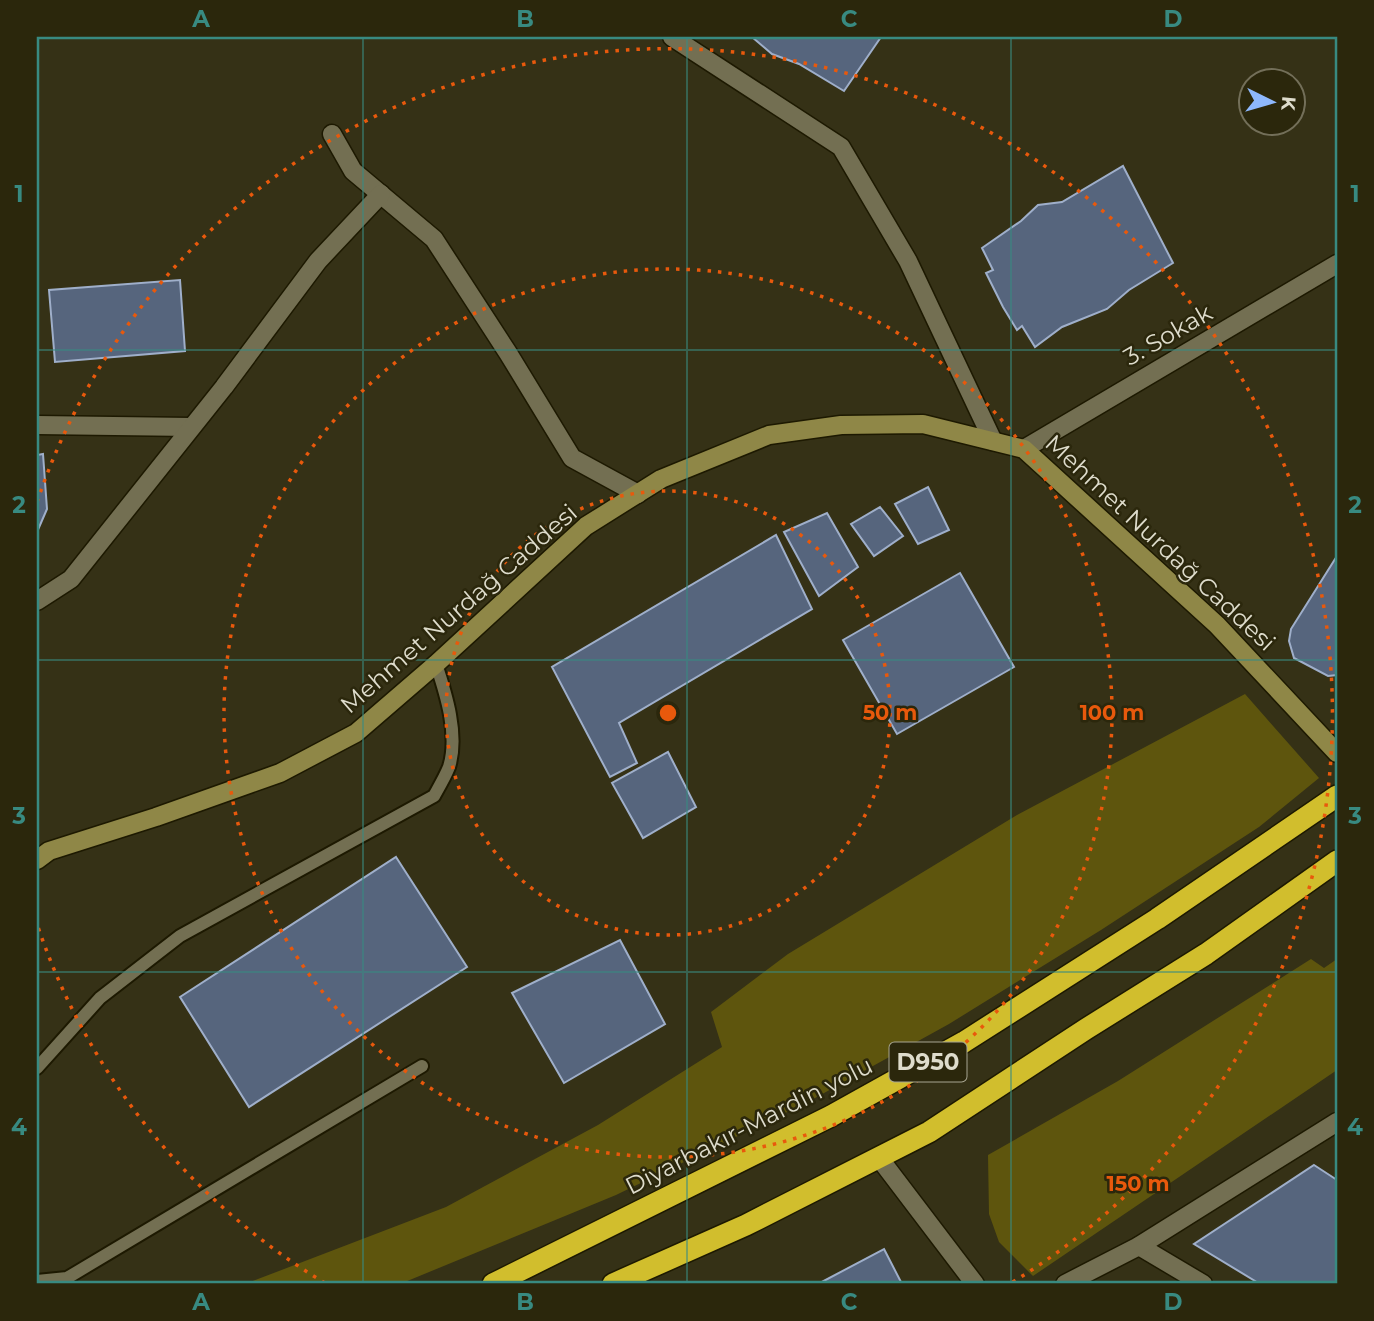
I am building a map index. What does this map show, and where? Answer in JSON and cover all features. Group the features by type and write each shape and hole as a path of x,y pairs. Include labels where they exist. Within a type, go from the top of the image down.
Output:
{"highway":[{"name":"Diyarbakır-Mardin yolu","path":"494,1284 831,1116 964,1042 1157,919 1337,796"},
{"name":"D950","path":"614,1284 746,1225 929,1132 1206,954 1337,861"}],"street":[{"path":"672,37 842,147 908,261 993,442"},
{"path":"332,134 353,171 434,239 572,457 638,494"},
{"path":"37,601 71,579 318,261 381,194"},
{"name":"3. Sokak","path":"1024,449 1337,264"},
{"name":"Mehmet Nurdağ Caddesi","path":"37,860 49,852 280,773 356,733 436,664 586,526 661,479 769,435 841,425 923,424 1024,449 1217,625 1337,753"},
{"path":"37,425 191,427"},
{"path":"1065,1284 1139,1246 1337,1122"},
{"path":"880,1158 975,1284"},
{"path":"1139,1246 1203,1284"}],"lane":[{"path":"37,1068 100,998 180,936 434,796 449,766 452,738 443,685 436,664"},
{"path":"37,1281 68,1278 422,1066"}],"shaded area":[{"path":"1245,694 1319,778 1259,827 1101,930 949,1024 806,1103 616,1195 400,1284 245,1284 446,1207 598,1125 722,1047 711,1012 788,954 1017,815"},
{"path":"1311,959 1324,968 1337,959 1337,1070 1033,1276 999,1242 989,1214 988,1155 1118,1081"}],"building":[{"path":"752,37 881,37 844,91 799,64 772,54"},
{"path":"1123,166 1173,263 1129,290 1107,309 1062,327 1035,347 1022,326 1017,330 1003,307 986,273 993,270 982,248 1021,221 1038,205 1062,202"},
{"path":"180,280 185,351 55,362 49,290"},
{"path":"43,454 47,509 37,532 37,455"},
{"path":"928,487 949,530 918,544 895,504"},
{"path":"880,507 903,536 874,556 851,524"},
{"path":"827,513 858,567 819,596 784,532"},
{"path":"776,535 812,609 619,723 637,763 610,777 552,667"},
{"path":"1337,556 1337,675 1328,676 1294,658 1289,641 1291,629"},
{"path":"960,573 1014,667 897,734 843,640"},
{"path":"668,752 696,807 643,838 612,783"},
{"path":"396,857 467,967 249,1107 180,997"},
{"path":"620,940 665,1024 564,1083 512,993"},
{"path":"1314,1165 1337,1180 1337,1284 1260,1284 1194,1244"},
{"path":"884,1249 902,1284 818,1284"}]}
